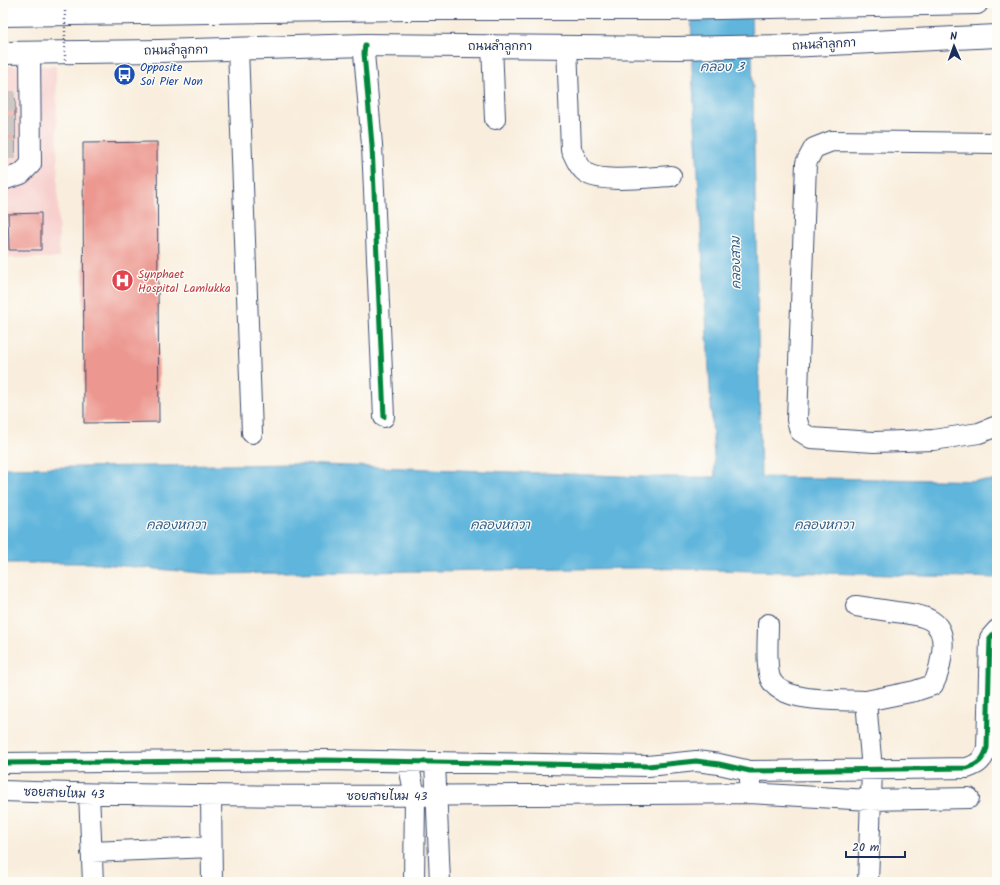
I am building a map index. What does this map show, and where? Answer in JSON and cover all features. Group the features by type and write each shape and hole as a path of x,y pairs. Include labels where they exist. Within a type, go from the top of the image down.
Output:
{"main road":[{"path":"3,15 232,8 558,6 675,9 788,7 811,5 977,3"},
{"name":"ถนนลำลูกกา","path":"3,53 365,45 492,45 676,48 789,46 997,36"}],"street":[{"path":"365,45 364,53 372,152 384,417"},
{"path":"492,45 495,119"},
{"path":"567,46 571,148 578,163 587,174 603,179 671,176"},
{"path":"238,48 252,433"},
{"path":"3,180 21,174 31,164 23,149 23,101 30,52"},
{"path":"997,143 832,141 814,148 806,163 797,420 800,431 811,438 874,442 933,440 979,433 997,426"},
{"path":"768,624 769,675 774,686 794,697 866,700 915,691 933,685 938,676 943,648 942,633 933,620 921,615 856,606"},
{"path":"3,763 325,760 648,766 696,761 719,764 750,771 967,768 977,764 983,759 987,748 990,638 997,630"},
{"path":"866,700 872,770 868,882"},
{"path":"408,762 415,796 414,882"},
{"path":"435,762 440,882"},
{"path":"750,771 750,793"},
{"name":"ซอยสายไหม 43","path":"3,791 89,794 415,796 750,793 870,800 969,798"},
{"path":"89,794 93,882"},
{"path":"211,795 210,847 212,882"},
{"path":"91,852 210,847"},
{"path":"415,855 440,854"}],"path":[{"path":"65,3 65,64"}],"shaded area":[{"path":"3,66 56,66 59,258 3,258"}],"water":[{"path":"691,3 751,3 761,477 997,481 997,578 646,568 213,574 89,563 3,563 3,468 296,464 647,477 715,477 692,68"}],"building":[{"path":"3,98 15,98 15,153 3,153"},
{"path":"157,142 159,422 84,423 83,143"},
{"path":"41,213 41,250 9,250 8,214"}],"tunnel":[{"path":"3,101 15,101"},
{"path":"3,126 15,126"},
{"path":"3,149 15,149"}],"cycle path":[{"path":"365,45 364,53 372,145 384,417"},
{"path":"3,763 325,760 648,766 696,761 719,764 750,771 967,768 980,761 987,748 990,638 997,630"}],"place":[{"name":"Opposite Soi Pier Non","path":"125,74"},
{"name":"Synphaet Hospital Lamlukka","path":"122,281"}],"water label":[{"name":"คลอง 3","path":"722,66"},
{"name":"คลองสาม","path":"735,263"},
{"name":"คลองหกวา","path":"176,524"},
{"name":"คลองหกวา","path":"500,524"},
{"name":"คลองหกวา","path":"824,524"}]}
